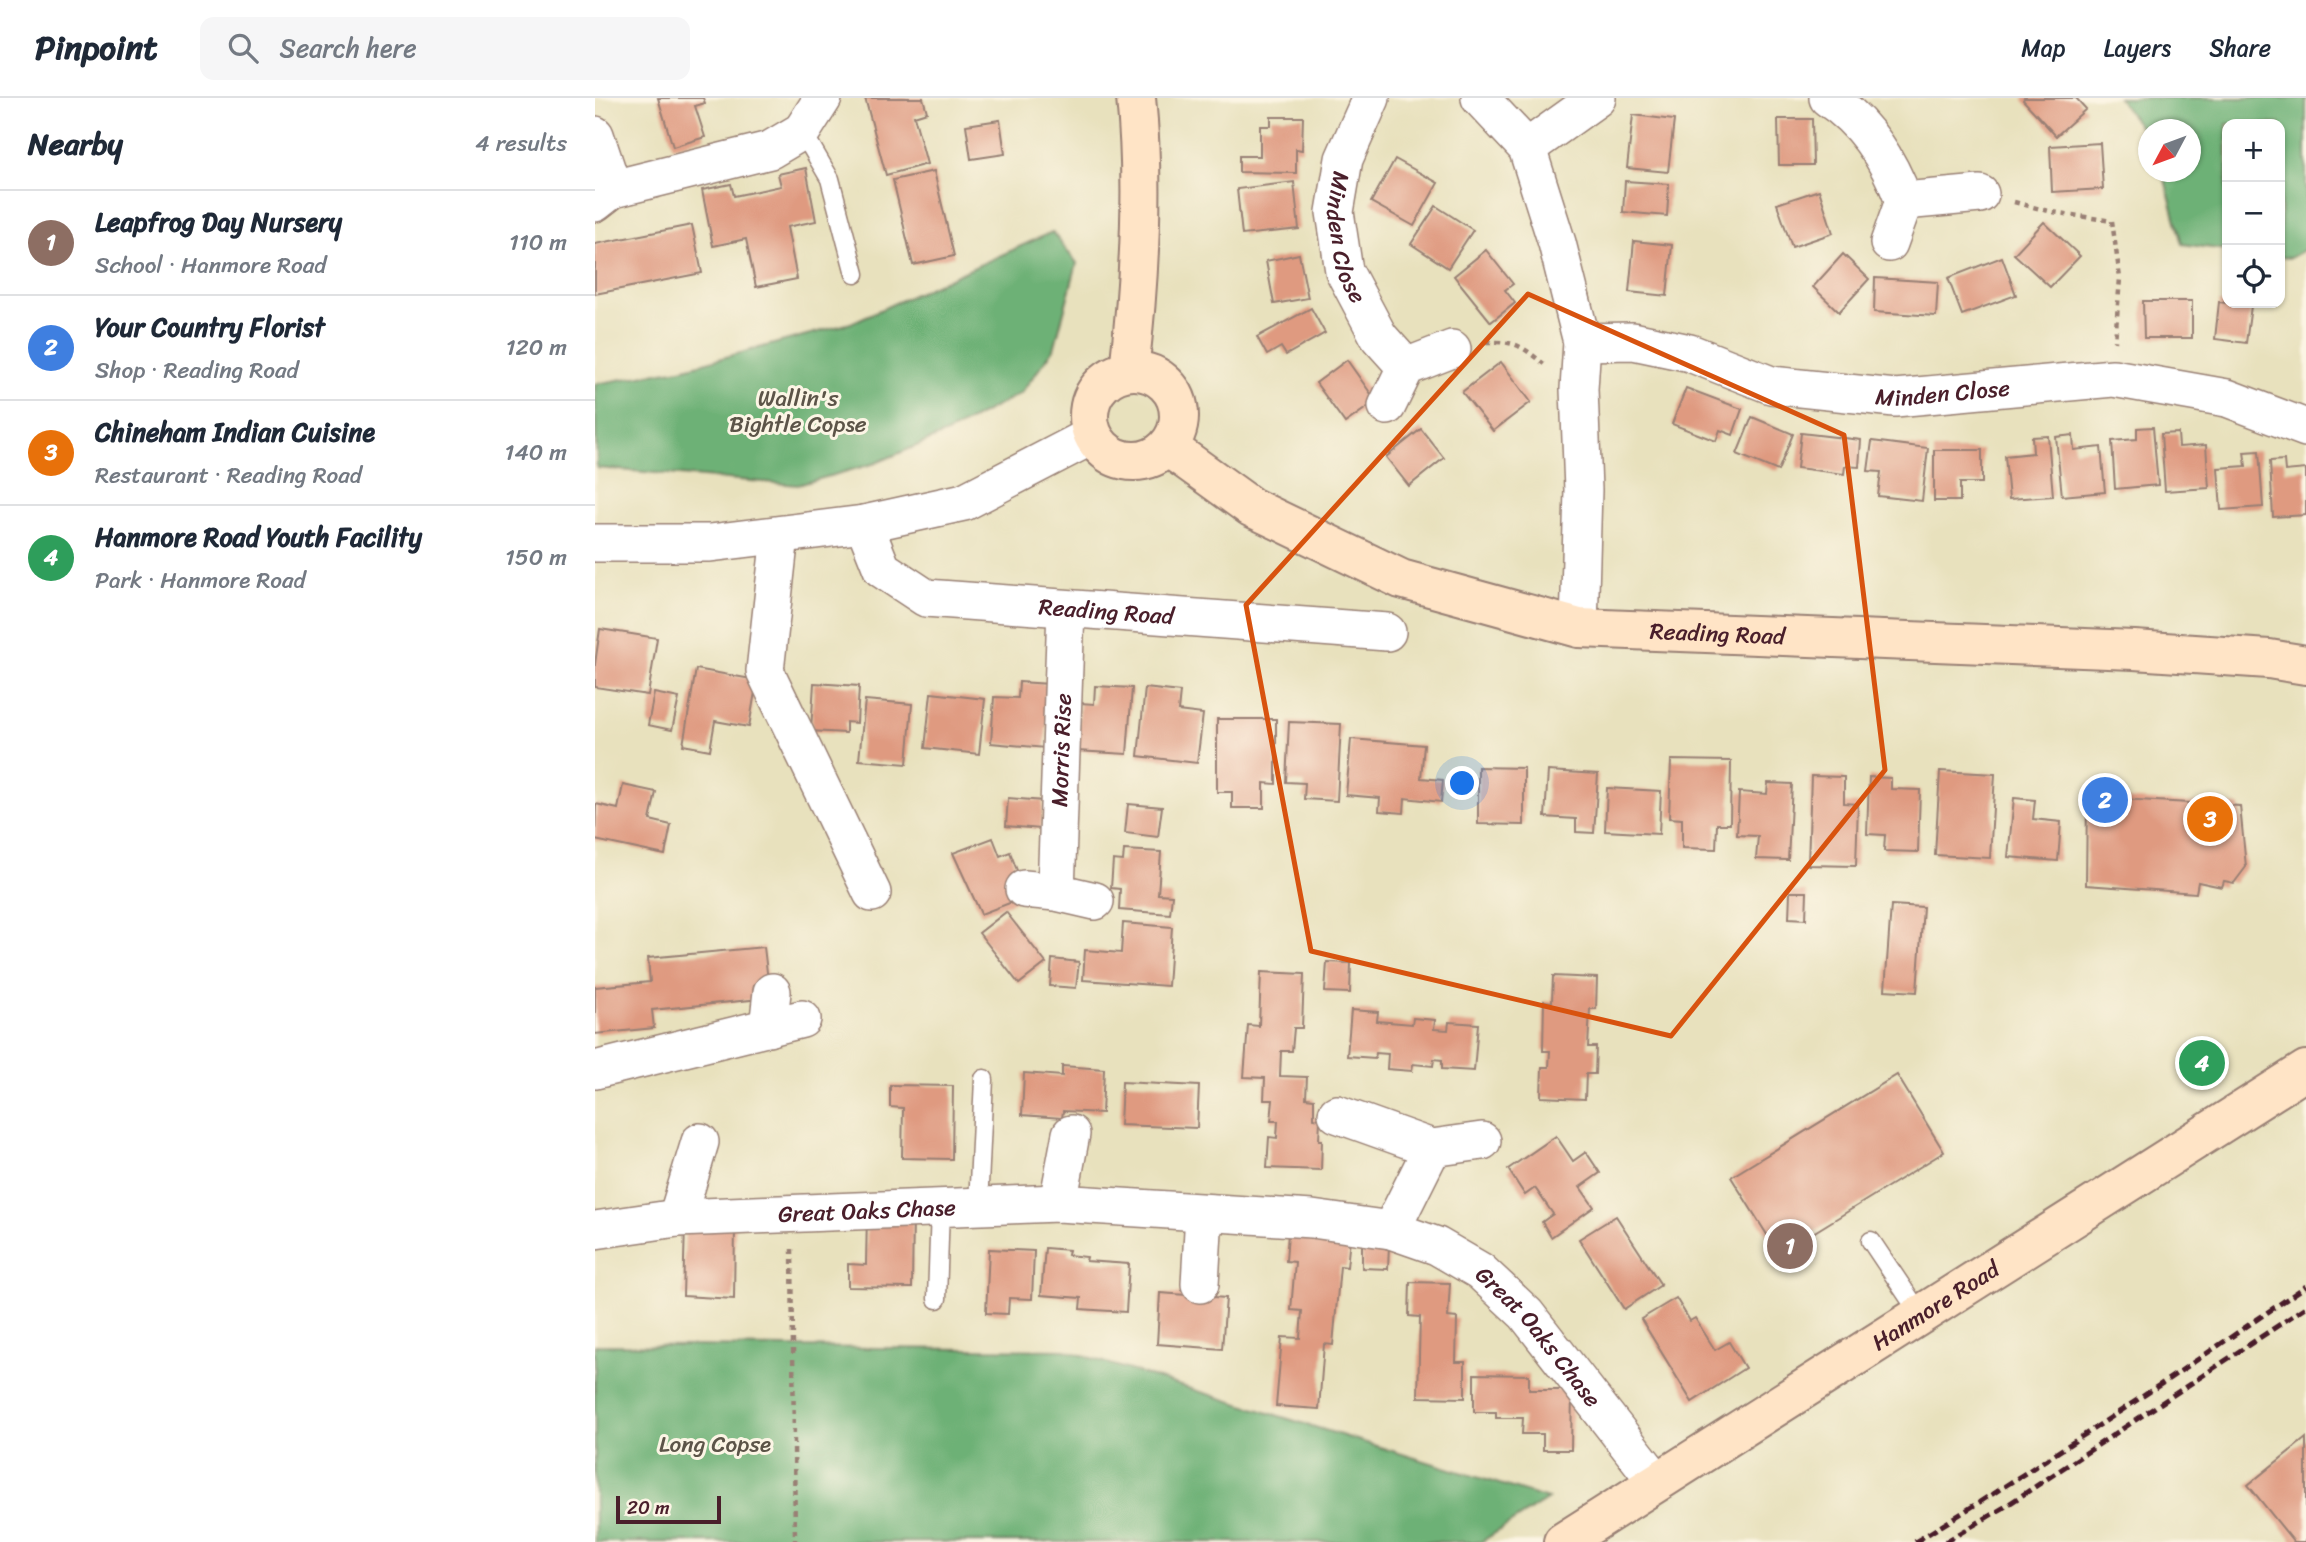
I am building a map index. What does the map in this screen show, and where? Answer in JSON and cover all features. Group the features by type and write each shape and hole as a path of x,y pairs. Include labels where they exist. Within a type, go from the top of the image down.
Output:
{"street":[{"path":"595,135 604,196 769,150 802,131 823,98"},
{"path":"1129,371 1137,303 1140,138 1136,98"},
{"name":"Minden Close","path":"1371,98 1344,159 1335,212 1344,271 1379,337 1406,367"},
{"path":"1480,98 1527,148 1557,243 1582,342 1579,389 1583,490 1579,628"},
{"path":"1527,148 1597,98"},
{"path":"1828,98 1868,132 1897,183 1904,201 1889,243"},
{"path":"1904,201 1980,194"},
{"name":"Minden Close","path":"1582,342 1633,341 1690,353 1770,385 1895,398 2113,378 2227,398 2306,428"},
{"path":"1387,406 1406,367 1452,349"},
{"path":"1143,371 1167,384 1175,396 1179,409 1175,436 1168,447 1156,456 1142,461 1128,461 1113,456 1093,435 1089,421 1090,407 1095,394 1115,375 1143,371"},
{"path":"595,542 710,543 864,524 964,502 1093,435"},
{"name":"Reading Road","path":"1168,447 1251,508 1401,579 1579,628 2132,658 2267,668 2306,665"},
{"name":"Reading Road","path":"864,524 882,569 926,598 1387,632"},
{"path":"780,535 765,671 872,893"},
{"name":"Morris Rise","path":"1066,609 1040,891 1095,901"},
{"path":"595,1070 785,1024 772,992"},
{"name":"Hanmore Road","path":"1563,1542 2306,1070"},
{"path":"1337,1114 1432,1148 1482,1141"},
{"path":"1058,1203 1070,1134"},
{"path":"677,1218 700,1142"},
{"path":"1391,1230 1432,1148"},
{"name":"Great Oaks Chase","path":"595,1230 677,1218 1058,1203 1312,1219 1391,1230 1437,1246 1480,1271 1526,1314 1657,1482"},
{"path":"1200,1284 1204,1213"}],"lane":[{"path":"802,131 830,179 855,274"},
{"path":"978,1206 984,1079"},
{"path":"937,1299 940,1208"},
{"path":"1871,1241 1920,1314"}],"path":[{"path":"1980,194 2052,212 2112,221 2120,278 2113,378"},
{"path":"1452,349 1482,342 1503,341 1522,346 1579,389"},
{"path":"792,1214 795,1542"}],"highlighted area":[{"path":"1528,294 1844,435 1885,770 1671,1036 1311,951 1246,605"}],"green space":[{"path":"2118,98 2306,98 2306,249 2290,258 2285,258 2285,119 2222,119 2222,249 2182,244 2166,182 2201,182 2201,119 2138,119 2138,125"},
{"name":"Wallin's Bightle Copse","path":"1052,232 1077,263 1054,349 1021,393 949,432 876,463 798,485 597,468 595,384 685,368 851,323"},
{"name":"Long Copse","path":"595,1345 1065,1350 1548,1499 1481,1542 595,1542"}],"building":[{"path":"658,98 703,98 705,103 695,106 705,137 673,147"},
{"path":"865,98 923,98 927,112 914,116 927,164 886,175"},
{"path":"2024,98 2076,98 2086,109 2056,136"},
{"path":"1633,115 1674,120 1668,172 1627,168"},
{"path":"1271,117 1303,117 1302,150 1296,149 1296,173 1239,172 1239,156 1260,156 1260,126 1271,126"},
{"path":"1778,119 1812,119 1813,165 1779,165"},
{"path":"1000,120 1005,154 971,159 966,125"},
{"path":"2100,143 2103,189 2052,192 2050,146"},
{"path":"1395,159 1438,183 1414,226 1371,202"},
{"path":"806,168 816,221 787,227 797,279 756,287 746,239 713,246 702,190 731,184 734,196 781,186 778,174"},
{"path":"934,171 954,256 913,265 893,180"},
{"path":"1625,181 1669,184 1667,216 1623,212"},
{"path":"1294,182 1299,229 1242,235 1237,189"},
{"path":"1819,190 1833,233 1792,247 1777,204"},
{"path":"1436,206 1473,230 1448,268 1411,244"},
{"path":"2044,222 2080,256 2050,287 2014,254"},
{"path":"692,225 702,273 595,294 595,244"},
{"path":"1634,241 1672,245 1667,296 1629,292"},
{"path":"1486,250 1513,284 1505,290 1515,303 1491,322 1454,276"},
{"path":"1299,254 1308,298 1274,304 1266,261"},
{"path":"1843,254 1869,279 1839,312 1813,287"},
{"path":"2002,257 2016,295 1962,315 1948,278"},
{"path":"1875,278 1938,282 1936,316 1874,312"},
{"path":"2143,301 2192,301 2192,338 2144,338"},
{"path":"2219,302 2222,302 2222,308 2251,308 2246,343 2215,339"},
{"path":"1311,308 1325,333 1286,355 1281,347 1267,355 1257,337"},
{"path":"1347,360 1376,401 1345,423 1316,383"},
{"path":"1501,362 1531,402 1493,431 1462,392"},
{"path":"1686,388 1742,409 1733,435 1720,430 1716,441 1672,424"},
{"path":"1752,417 1793,434 1778,471 1737,454"},
{"path":"2153,427 2158,485 2115,489 2112,441 2137,439 2137,428"},
{"path":"1421,429 1444,458 1409,486 1386,457"},
{"path":"1801,433 1861,440 1859,467 1845,466 1844,474 1797,468"},
{"path":"2178,433 2179,447 2206,445 2209,488 2165,491 2161,434"},
{"path":"2073,435 2074,450 2101,447 2105,492 2062,496 2056,437"},
{"path":"2048,436 2053,496 2009,499 2005,456 2033,453 2032,437"},
{"path":"1872,441 1928,448 1922,501 1878,496 1881,472 1868,471"},
{"path":"1934,450 1982,450 1982,483 1960,483 1960,501 1934,501"},
{"path":"2259,451 2263,507 2221,510 2218,468 2246,466 2244,452"},
{"path":"2284,460 2285,471 2306,469 2306,515 2273,517 2270,461"},
{"path":"600,629 657,638 648,695 595,687"},
{"path":"696,669 757,680 749,727 715,721 710,750 683,745"},
{"path":"1019,682 1050,684 1045,748 991,743 994,697 1018,698"},
{"path":"814,683 859,686 857,723 846,722 846,733 811,731"},
{"path":"1095,686 1132,688 1127,754 1077,751 1080,703 1094,704"},
{"path":"1145,688 1180,692 1178,711 1203,714 1197,763 1138,756"},
{"path":"654,693 679,698 672,730 648,725"},
{"path":"931,693 985,699 979,754 925,748"},
{"path":"865,700 912,704 907,764 859,760"},
{"path":"1217,719 1276,719 1276,784 1264,783 1264,808 1232,808 1232,792 1217,792"},
{"path":"1289,722 1341,724 1337,801 1304,799 1305,783 1286,782"},
{"path":"1351,739 1424,745 1421,778 1443,780 1441,802 1405,798 1404,813 1379,811 1380,798 1346,795"},
{"path":"1671,760 1731,761 1730,824 1717,824 1716,849 1682,848 1682,819 1669,818"},
{"path":"1478,767 1524,768 1524,825 1478,824"},
{"path":"1548,771 1598,774 1594,833 1576,832 1576,819 1545,817"},
{"path":"1940,771 1995,774 1990,858 1935,855"},
{"path":"1811,776 1844,777 1844,803 1858,804 1856,866 1808,865"},
{"path":"1869,777 1891,778 1891,789 1920,790 1918,852 1884,851 1885,835 1867,834"},
{"path":"1768,783 1792,784 1788,860 1756,859 1758,836 1737,835 1739,792 1767,794"},
{"path":"623,785 656,792 650,820 671,825 665,855 595,840 596,804 618,809"},
{"path":"1607,788 1661,791 1659,834 1605,831"},
{"path":"2087,797 2240,806 2246,867 2234,883 2224,881 2222,887 2198,882 2196,893 2086,885"},
{"path":"1008,798 1043,801 1041,829 1006,826"},
{"path":"2014,798 2035,800 2033,819 2061,822 2058,861 2008,857"},
{"path":"1128,804 1162,807 1158,837 1125,833"},
{"path":"993,838 1000,856 1010,852 1021,881 1015,901 981,914 953,853"},
{"path":"1124,850 1161,852 1158,894 1172,895 1170,914 1119,910 1120,889 1111,888 1113,860 1123,861"},
{"path":"1790,892 1807,892 1806,919 1789,918"},
{"path":"1891,905 1923,907 1917,992 1885,990"},
{"path":"1006,912 1046,963 1019,984 979,933"},
{"path":"1123,923 1172,927 1168,986 1083,980 1085,950 1121,953"},
{"path":"764,947 770,998 652,1010 654,1028 595,1034 595,987 650,982 648,958"},
{"path":"1052,959 1079,962 1076,988 1050,986"},
{"path":"1327,962 1351,963 1350,993 1325,992"},
{"path":"1261,972 1304,974 1302,1028 1294,1028 1292,1051 1281,1051 1280,1076 1307,1077 1306,1098 1314,1099 1314,1118 1320,1119 1321,1170 1267,1168 1269,1137 1277,1138 1278,1121 1271,1121 1273,1100 1264,1100 1265,1078 1244,1077 1248,1025 1259,1026"},
{"path":"1553,976 1597,978 1596,1009 1590,1009 1588,1047 1596,1047 1595,1074 1586,1074 1585,1099 1541,1097 1542,1067 1549,1067 1550,1051 1543,1051 1544,1001 1552,1002"},
{"path":"1351,1010 1378,1012 1377,1021 1412,1024 1413,1018 1435,1020 1434,1029 1448,1030 1449,1022 1478,1024 1474,1071 1442,1069 1442,1060 1434,1059 1433,1066 1413,1064 1412,1071 1387,1069 1388,1054 1376,1053 1375,1058 1347,1056"},
{"path":"1062,1066 1104,1069 1102,1113 1063,1111 1062,1118 1022,1115 1024,1073 1062,1076"},
{"path":"1897,1075 1944,1152 1779,1254 1731,1177"},
{"path":"1122,1082 1199,1086 1197,1128 1120,1125"},
{"path":"890,1085 953,1086 952,1159 902,1158 903,1108 890,1107"},
{"path":"1556,1136 1573,1161 1586,1152 1600,1173 1580,1187 1594,1207 1551,1237 1542,1222 1553,1214 1535,1188 1525,1195 1508,1169"},
{"path":"867,1213 913,1214 912,1288 848,1287 848,1264 866,1265"},
{"path":"1616,1216 1661,1285 1624,1309 1579,1239"},
{"path":"685,1225 735,1226 734,1299 683,1296"},
{"path":"1288,1233 1350,1238 1347,1267 1340,1266 1333,1345 1324,1344 1319,1409 1276,1406 1282,1337 1300,1338 1302,1311 1291,1310 1295,1262 1286,1261"},
{"path":"1362,1243 1389,1244 1388,1269 1362,1268"},
{"path":"1045,1248 1069,1250 1068,1255 1087,1257 1086,1261 1129,1264 1126,1312 1080,1309 1081,1298 1041,1295"},
{"path":"989,1249 1034,1251 1032,1299 1009,1298 1008,1314 986,1313"},
{"path":"1410,1282 1450,1283 1448,1317 1457,1318 1456,1362 1465,1362 1465,1398 1418,1397 1420,1317 1409,1316"},
{"path":"1160,1293 1226,1298 1222,1349 1157,1344"},
{"path":"1676,1298 1690,1321 1695,1318 1715,1350 1729,1342 1745,1368 1692,1402 1641,1319"},
{"path":"1474,1374 1529,1375 1529,1390 1572,1390 1571,1450 1543,1450 1543,1434 1522,1434 1523,1418 1496,1418 1496,1412 1474,1412"},
{"path":"2306,1438 2306,1542 2294,1542 2248,1485"}],"railway":[{"path":"1915,1542 2112,1417 2306,1286"},
{"path":"1945,1542 2003,1508 2306,1307"}],"place":[{"name":"Your Country Florist","path":"2105,800"},
{"name":"Chineham Indian Cuisine","path":"2210,819"},
{"name":"Hanmore Road Youth Facility","path":"2202,1063"},
{"name":"Leapfrog Day Nursery","path":"1790,1246"}]}
